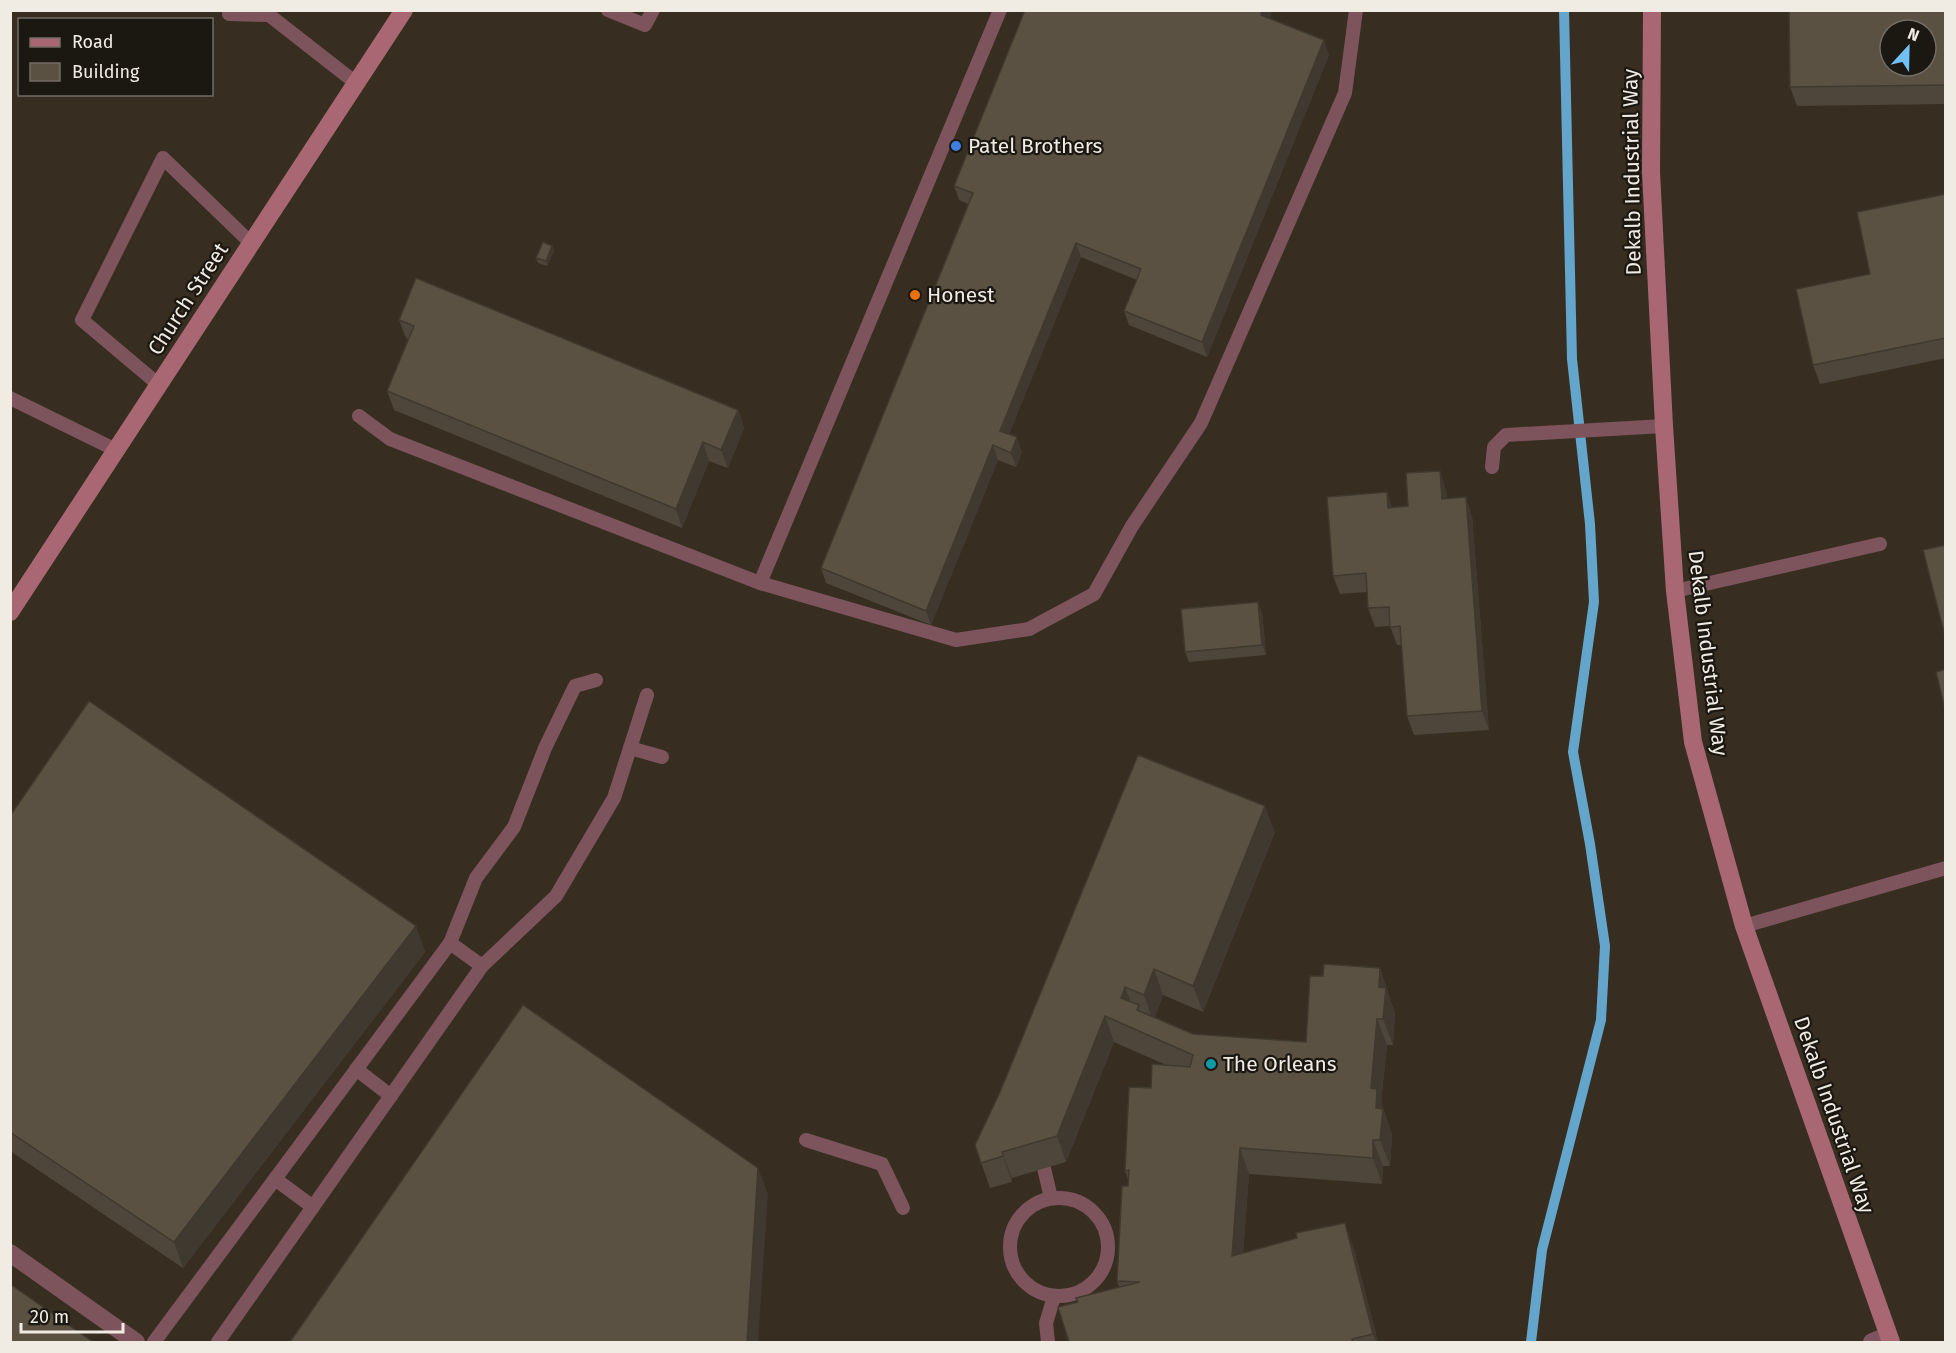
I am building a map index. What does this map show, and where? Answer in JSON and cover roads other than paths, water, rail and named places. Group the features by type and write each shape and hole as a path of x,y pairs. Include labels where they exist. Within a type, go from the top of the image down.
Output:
{"main road":[{"name":"Church Street","path":"10,612 404,10"},
{"name":"Dekalb Industrial Way","path":"1652,10 1651,172 1664,426 1674,591 1692,742 1744,926 1883,1340"}],"street":[{"path":"10,1253 136,1342"}],"lane":[{"path":"608,10 645,25 653,10"},
{"path":"760,583 1000,10"},
{"path":"359,416 390,439 760,583 956,640 1029,629 1094,594 1132,525 1201,423 1345,93 1356,10"},
{"path":"229,14 269,15 356,83"},
{"path":"159,385 82,320 163,158 252,244"},
{"path":"10,398 117,450"},
{"path":"1492,467 1494,447 1506,435 1664,426"},
{"path":"1674,591 1880,544"},
{"path":"154,1342 450,943 476,878 514,827 545,748 575,686 596,680"},
{"path":"218,1342 482,966 556,896 614,798 647,695"},
{"path":"630,748 662,757"},
{"path":"1744,926 1946,868"},
{"path":"450,943 482,966"},
{"path":"356,1069 391,1096"},
{"path":"1038,1138 1051,1198"},
{"path":"806,1140 882,1164 903,1208"},
{"path":"276,1179 313,1207"},
{"path":"1064,1197 1083,1203 1098,1215 1107,1233 1109,1252 1103,1271 1091,1286 1074,1295 1054,1297 1036,1291 1020,1279 1011,1262 1009,1242 1015,1224 1027,1209 1044,1199 1064,1197"},
{"path":"1048,1342 1046,1323 1054,1297"}],"waterway":[{"path":"1531,1342 1542,1250 1601,1020 1605,946 1590,844 1573,752 1594,602 1590,524 1572,359 1564,10"}],"place":[{"name":"Patel Brothers","path":"956,146"},
{"name":"Honest","path":"915,295"},
{"name":"The Orleans","path":"1211,1064"}]}
